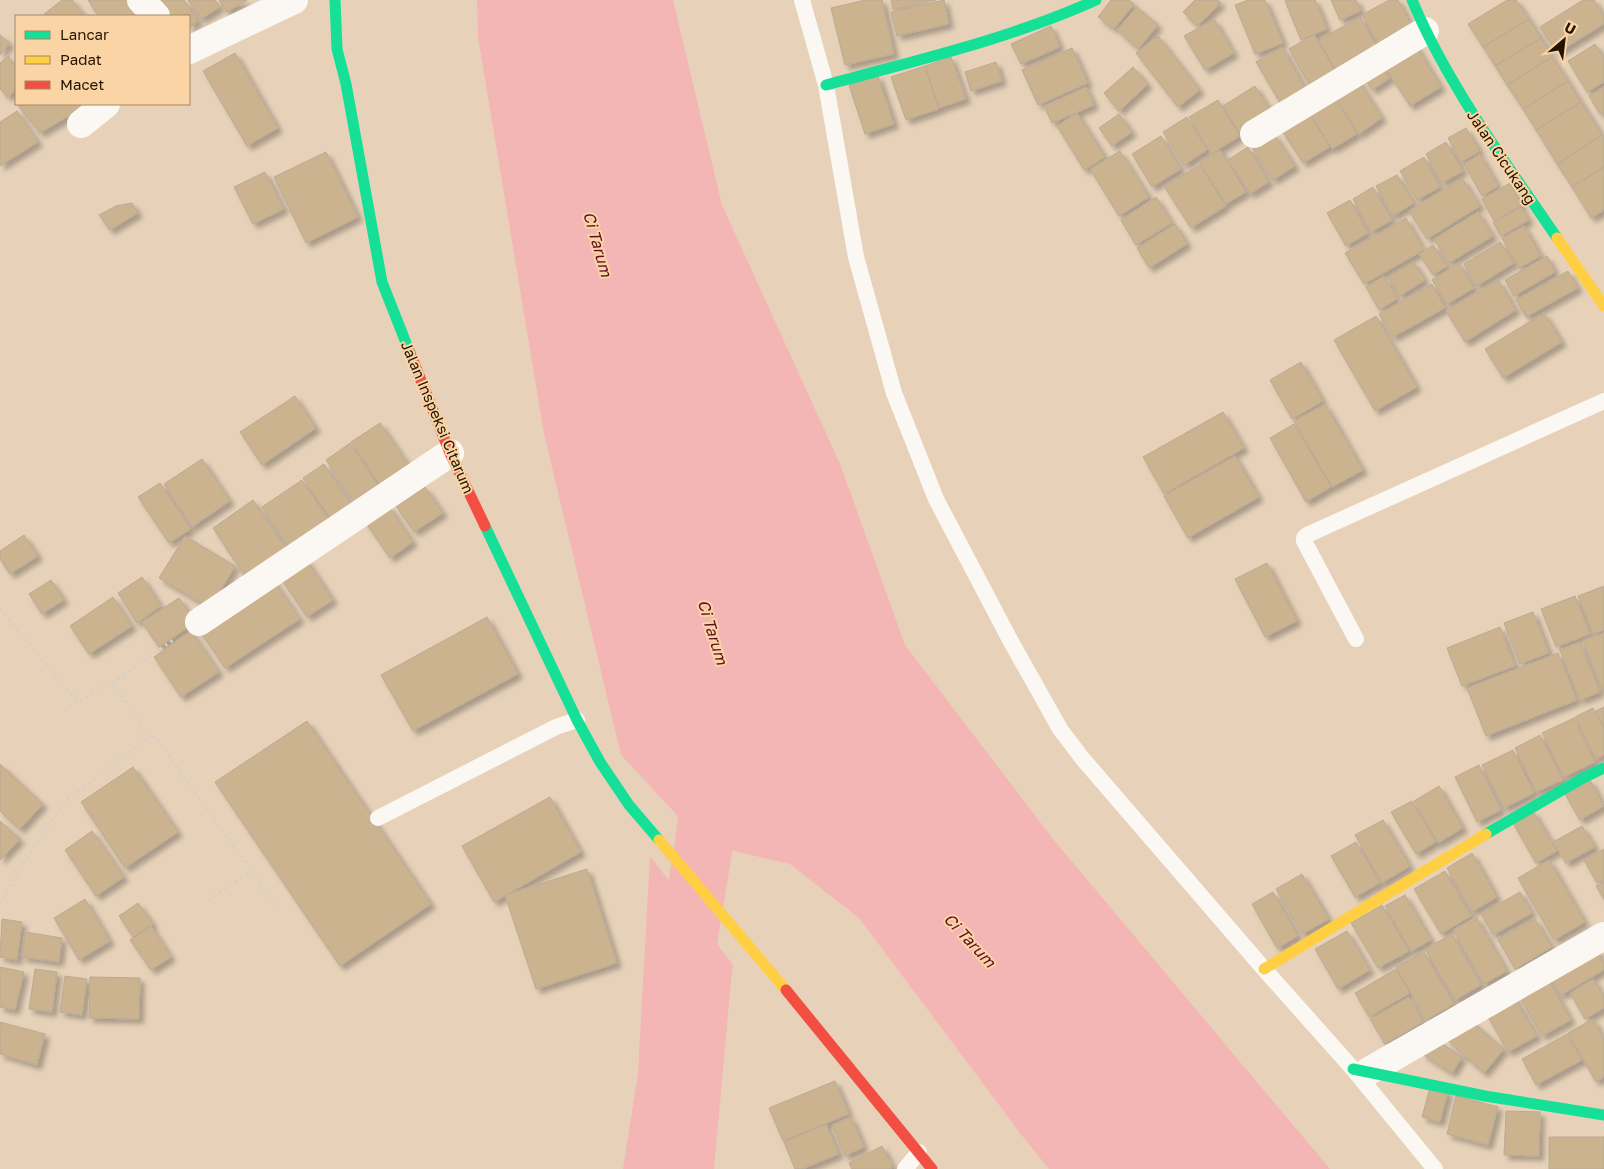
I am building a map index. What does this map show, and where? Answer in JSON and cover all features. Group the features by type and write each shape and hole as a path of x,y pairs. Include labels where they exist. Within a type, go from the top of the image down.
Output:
{"street":[{"path":"142,0 155,15"},
{"path":"190,50 294,0"},
{"name":"Jalan Inspeksi Citarum","path":"335,0 337,49 346,84 382,282 450,453 577,720 604,769 629,805 807,1015 932,1169"},
{"path":"826,85 971,45 1056,18 1096,0"},
{"name":"Jalan Cicukang","path":"1412,0 1425,31 1471,112 1604,306"},
{"path":"1254,134 1425,31"},
{"path":"81,124 105,105"},
{"path":"199,622 450,453"},
{"path":"1264,969 1495,828 1604,768"},
{"path":"1361,1070 1604,936"},
{"path":"1361,1070 1486,1096 1604,1114"}],"lane":[{"path":"802,0 826,85 856,257 894,393 936,499 1009,638 1060,729 1082,758 1264,969 1361,1070 1435,1169"},
{"path":"1356,639 1304,541 1307,535 1604,401"},
{"path":"378,818 556,727 577,720"},
{"path":"905,1169 919,1152"}],"path":[{"path":"0,609 78,702"},
{"path":"65,710 112,683 199,622"},
{"path":"112,683 150,737 156,738 279,909"},
{"path":"0,903 47,827 68,798 150,737"},
{"path":"208,900 251,872"}],"water":[{"name":"Ci Tarum","path":"477,0 673,0 722,205 840,464 905,645 1053,839 1330,1169 1049,1169 859,918 790,864 704,844 621,755 544,434 478,37"},
{"path":"650,856 733,965 714,1169 623,1169 638,1073"}],"building":[{"path":"62,0 72,0 84,15 45,15"},
{"path":"88,0 136,0 148,15 97,15"},
{"path":"157,0 184,0 198,21 190,27 190,15 167,15"},
{"path":"188,0 215,0 220,7 201,19"},
{"path":"219,0 247,0 227,12"},
{"path":"865,0 882,0 894,54 845,65 831,8"},
{"path":"891,0 936,0 893,10"},
{"path":"944,0 949,24 897,36 891,12"},
{"path":"1111,0 1129,0 1134,4 1114,29 1098,17"},
{"path":"1195,0 1218,0 1221,3 1197,26 1183,12"},
{"path":"1248,0 1265,0 1283,43 1255,54 1235,5"},
{"path":"1315,0 1327,29 1301,40 1285,1"},
{"path":"1331,0 1356,0 1361,11 1340,20"},
{"path":"1389,0 1398,0 1412,26 1379,45 1362,15"},
{"path":"1507,0 1516,0 1529,19 1483,47 1468,24"},
{"path":"1583,0 1594,0 1604,16 1604,24 1557,53 1540,27"},
{"path":"1137,7 1158,25 1138,49 1117,30"},
{"path":"1360,17 1379,50 1337,73 1319,40"},
{"path":"1214,19 1234,53 1205,70 1184,36"},
{"path":"1529,19 1541,38 1495,66 1483,47"},
{"path":"1051,26 1060,47 1021,64 1011,44"},
{"path":"1314,34 1337,74 1311,88 1289,49"},
{"path":"0,35 10,43 0,55"},
{"path":"1158,36 1200,90 1178,107 1136,53"},
{"path":"1541,38 1552,57 1507,85 1495,66"},
{"path":"1415,44 1441,87 1410,106 1383,64"},
{"path":"1595,44 1604,58 1604,82 1587,92 1568,61"},
{"path":"1282,47 1307,92 1282,106 1256,62"},
{"path":"1072,48 1088,83 1038,105 1022,70"},
{"path":"235,53 278,128 247,146 203,71"},
{"path":"8,56 15,65 15,91 8,97 0,89 0,63"},
{"path":"951,57 966,99 939,108 925,66"},
{"path":"1552,57 1568,81 1523,109 1507,85"},
{"path":"996,62 1002,81 971,91 965,72"},
{"path":"1380,62 1390,78 1372,90 1361,73"},
{"path":"925,66 939,109 906,120 891,77"},
{"path":"1133,67 1148,84 1119,111 1104,93"},
{"path":"878,76 894,124 865,134 849,85"},
{"path":"1357,78 1382,118 1359,134 1333,93"},
{"path":"1568,81 1581,102 1536,130 1523,109"},
{"path":"1255,86 1274,116 1241,136 1223,106"},
{"path":"1086,87 1094,105 1052,123 1044,106"},
{"path":"1604,87 1604,112 1600,114 1589,96"},
{"path":"1218,100 1240,136 1211,154 1189,117"},
{"path":"1336,100 1357,134 1332,149 1311,115"},
{"path":"1581,102 1602,135 1557,164 1536,130"},
{"path":"18,105 87,105 40,133"},
{"path":"17,111 38,142 0,166 0,122"},
{"path":"1077,113 1105,157 1084,170 1057,126"},
{"path":"1119,114 1132,132 1112,146 1099,128"},
{"path":"1309,114 1330,147 1303,163 1282,131"},
{"path":"1187,117 1207,150 1184,165 1163,132"},
{"path":"1466,128 1480,151 1461,162 1448,138"},
{"path":"1274,134 1295,166 1273,180 1252,147"},
{"path":"1602,135 1604,138 1604,167 1572,187 1557,164"},
{"path":"1161,136 1181,169 1152,187 1132,154"},
{"path":"1446,142 1463,171 1442,183 1426,154"},
{"path":"1248,147 1269,182 1250,194 1228,160"},
{"path":"1220,150 1246,192 1226,204 1199,162"},
{"path":"1120,151 1149,197 1119,216 1090,169"},
{"path":"326,152 358,217 306,243 274,177"},
{"path":"1480,154 1498,186 1482,196 1464,164"},
{"path":"1424,157 1440,187 1417,200 1400,171"},
{"path":"1200,165 1226,206 1191,228 1164,186"},
{"path":"1604,167 1604,210 1591,218 1572,187"},
{"path":"265,172 284,209 253,224 234,187"},
{"path":"1397,175 1414,203 1393,216 1376,186"},
{"path":"1462,178 1480,206 1427,239 1409,211"},
{"path":"1510,183 1522,205 1494,221 1482,199"},
{"path":"1373,187 1392,220 1371,232 1353,199"},
{"path":"1156,197 1172,223 1136,245 1121,220"},
{"path":"1350,200 1368,233 1346,246 1327,213"},
{"path":"132,203 138,213 110,230 99,215 116,206"},
{"path":"1521,207 1529,220 1501,236 1493,223"},
{"path":"1478,212 1493,236 1449,263 1434,239"},
{"path":"1406,218 1424,250 1364,284 1345,253"},
{"path":"1175,224 1187,244 1149,268 1137,248"},
{"path":"1524,226 1541,256 1519,268 1502,238"},
{"path":"1500,242 1514,263 1477,286 1464,264"},
{"path":"1433,245 1447,266 1433,275 1419,254"},
{"path":"1547,256 1555,272 1514,296 1505,280"},
{"path":"1414,262 1425,280 1400,296 1388,277"},
{"path":"1459,263 1474,288 1447,304 1432,280"},
{"path":"1568,271 1578,288 1526,317 1516,300"},
{"path":"1384,276 1397,299 1379,310 1366,287"},
{"path":"1498,280 1516,310 1465,342 1446,311"},
{"path":"1432,284 1445,308 1393,337 1379,314"},
{"path":"1544,313 1562,342 1503,378 1485,349"},
{"path":"1376,316 1417,387 1375,411 1334,340"},
{"path":"1301,362 1323,401 1292,419 1270,380"},
{"path":"295,396 316,428 262,465 240,432"},
{"path":"1325,404 1363,470 1332,487 1294,421"},
{"path":"1223,412 1244,448 1164,494 1143,457"},
{"path":"380,423 411,469 382,488 351,442"},
{"path":"1294,424 1331,487 1306,502 1270,438"},
{"path":"350,443 379,487 355,503 326,460"},
{"path":"1235,456 1259,497 1188,538 1164,496"},
{"path":"202,459 230,501 192,527 164,484"},
{"path":"324,464 351,504 330,518 303,478"},
{"path":"302,480 329,520 289,547 262,507"},
{"path":"160,483 191,529 169,543 138,497"},
{"path":"425,487 443,513 414,532 396,506"},
{"path":"253,500 286,548 244,575 213,528"},
{"path":"388,505 413,542 390,558 364,520"},
{"path":"24,535 38,556 10,574 0,559 0,551"},
{"path":"185,536 235,566 210,608 159,578"},
{"path":"306,559 333,600 307,617 280,577"},
{"path":"1267,563 1297,621 1265,637 1235,579"},
{"path":"142,577 161,606 137,623 118,593"},
{"path":"272,578 300,619 225,668 197,627"},
{"path":"51,580 64,600 42,614 29,594"},
{"path":"1604,586 1604,630 1593,634 1578,596"},
{"path":"1575,596 1590,634 1556,647 1541,609"},
{"path":"113,597 132,626 89,654 70,626"},
{"path":"179,598 196,622 159,647 142,622"},
{"path":"1533,612 1549,653 1520,664 1504,623"},
{"path":"487,617 518,674 413,731 381,675"},
{"path":"1500,627 1515,666 1462,686 1447,648"},
{"path":"191,631 219,672 181,697 154,657"},
{"path":"1604,633 1604,690 1603,691 1583,640"},
{"path":"1580,642 1600,692 1580,700 1560,650"},
{"path":"1558,653 1577,700 1486,736 1467,688"},
{"path":"1604,707 1604,726 1596,711"},
{"path":"1593,708 1604,729 1604,755 1596,759 1575,717"},
{"path":"1574,718 1595,762 1564,777 1542,733"},
{"path":"307,721 431,904 340,966 215,782"},
{"path":"1540,735 1563,780 1536,792 1515,748"},
{"path":"1513,750 1534,793 1504,808 1482,765"},
{"path":"0,764 43,804 20,829 0,811"},
{"path":"1479,765 1501,810 1477,822 1455,777"},
{"path":"133,767 178,832 125,868 81,802"},
{"path":"1590,780 1604,806 1580,820 1565,794"},
{"path":"1439,786 1463,828 1438,843 1414,801"},
{"path":"550,797 581,852 494,902 462,846"},
{"path":"1412,801 1436,842 1416,854 1391,812"},
{"path":"1533,811 1557,851 1536,863 1513,823"},
{"path":"1383,820 1410,866 1382,883 1355,835"},
{"path":"0,821 20,839 0,860"},
{"path":"1582,826 1595,847 1566,863 1553,842"},
{"path":"92,831 124,877 96,896 65,850"},
{"path":"1356,842 1380,883 1355,897 1331,856"},
{"path":"1604,849 1604,880 1597,883 1584,860"},
{"path":"1472,853 1497,897 1472,912 1447,868"},
{"path":"1549,860 1585,922 1554,940 1518,878"},
{"path":"587,869 617,963 536,989 505,895"},
{"path":"1445,871 1471,916 1441,934 1414,889"},
{"path":"1302,874 1329,919 1302,934 1276,889"},
{"path":"1604,882 1604,899 1596,886"},
{"path":"1273,892 1298,936 1277,948 1252,904"},
{"path":"1520,892 1532,913 1493,935 1481,914"},
{"path":"1405,895 1431,940 1411,951 1385,906"},
{"path":"85,899 110,941 79,960 54,918"},
{"path":"138,903 153,924 133,937 119,916"},
{"path":"1382,905 1409,951 1378,968 1351,923"},
{"path":"1476,917 1507,971 1484,984 1453,930"},
{"path":"2,919 22,922 17,960 0,957"},
{"path":"1535,919 1552,947 1515,969 1498,940"},
{"path":"151,926 171,957 151,970 130,940"},
{"path":"1347,931 1370,970 1338,989 1315,949"},
{"path":"25,932 62,938 59,962 22,957"},
{"path":"1452,934 1481,985 1455,1000 1425,949"},
{"path":"1594,946 1604,963 1604,970 1561,995 1548,972"},
{"path":"1424,952 1454,1004 1426,1020 1396,967"},
{"path":"0,967 24,972 15,1010 0,1007"},
{"path":"35,969 57,972 52,1012 29,1009"},
{"path":"1396,969 1410,993 1369,1017 1355,993"},
{"path":"1546,975 1571,1020 1542,1036 1517,992"},
{"path":"65,976 87,979 82,1015 60,1012"},
{"path":"90,977 140,978 139,1019 89,1018"},
{"path":"1593,979 1604,997 1604,1008 1585,1019 1570,993"},
{"path":"1511,992 1537,1036 1508,1052 1483,1008"},
{"path":"1409,997 1423,1022 1385,1044 1370,1019"},
{"path":"1467,1017 1504,1049 1484,1073 1447,1040"},
{"path":"1593,1019 1604,1039 1604,1077 1596,1082 1568,1033"},
{"path":"0,1022 45,1034 37,1065 0,1054"},
{"path":"1567,1034 1582,1060 1536,1085 1522,1059"},
{"path":"1433,1038 1462,1057 1452,1073 1422,1054"},
{"path":"835,1081 849,1114 783,1141 769,1108"},
{"path":"1430,1087 1448,1091 1440,1122 1422,1117"},
{"path":"1456,1096 1498,1107 1488,1145 1447,1134"},
{"path":"1506,1111 1540,1112 1539,1156 1504,1155"},
{"path":"851,1117 864,1147 845,1156 832,1125"},
{"path":"826,1124 839,1154 802,1169 795,1169 784,1142"},
{"path":"1549,1137 1604,1137 1604,1169 1549,1169"},
{"path":"882,1146 893,1167 889,1169 852,1169 849,1163"}],"waterway":[{"path":"680,992 704,844 713,766"}],"traffic: fast":[{"path":"335,0 337,49 346,84 382,282 410,353"},
{"path":"826,85 997,37 1063,14 1096,0"},
{"path":"1412,0 1426,32 1460,93 1557,238"},
{"path":"485,526 577,720 600,762 629,805 659,840"},
{"path":"1486,834 1583,778 1604,768"},
{"path":"1353,1069 1485,1096 1604,1115"}],"traffic: slow":[{"path":"1557,238 1604,306"},
{"path":"1264,969 1486,834"},
{"path":"659,840 786,990"}],"traffic: jam":[{"path":"410,353 450,453 485,526"},
{"path":"786,990 932,1169"}]}
